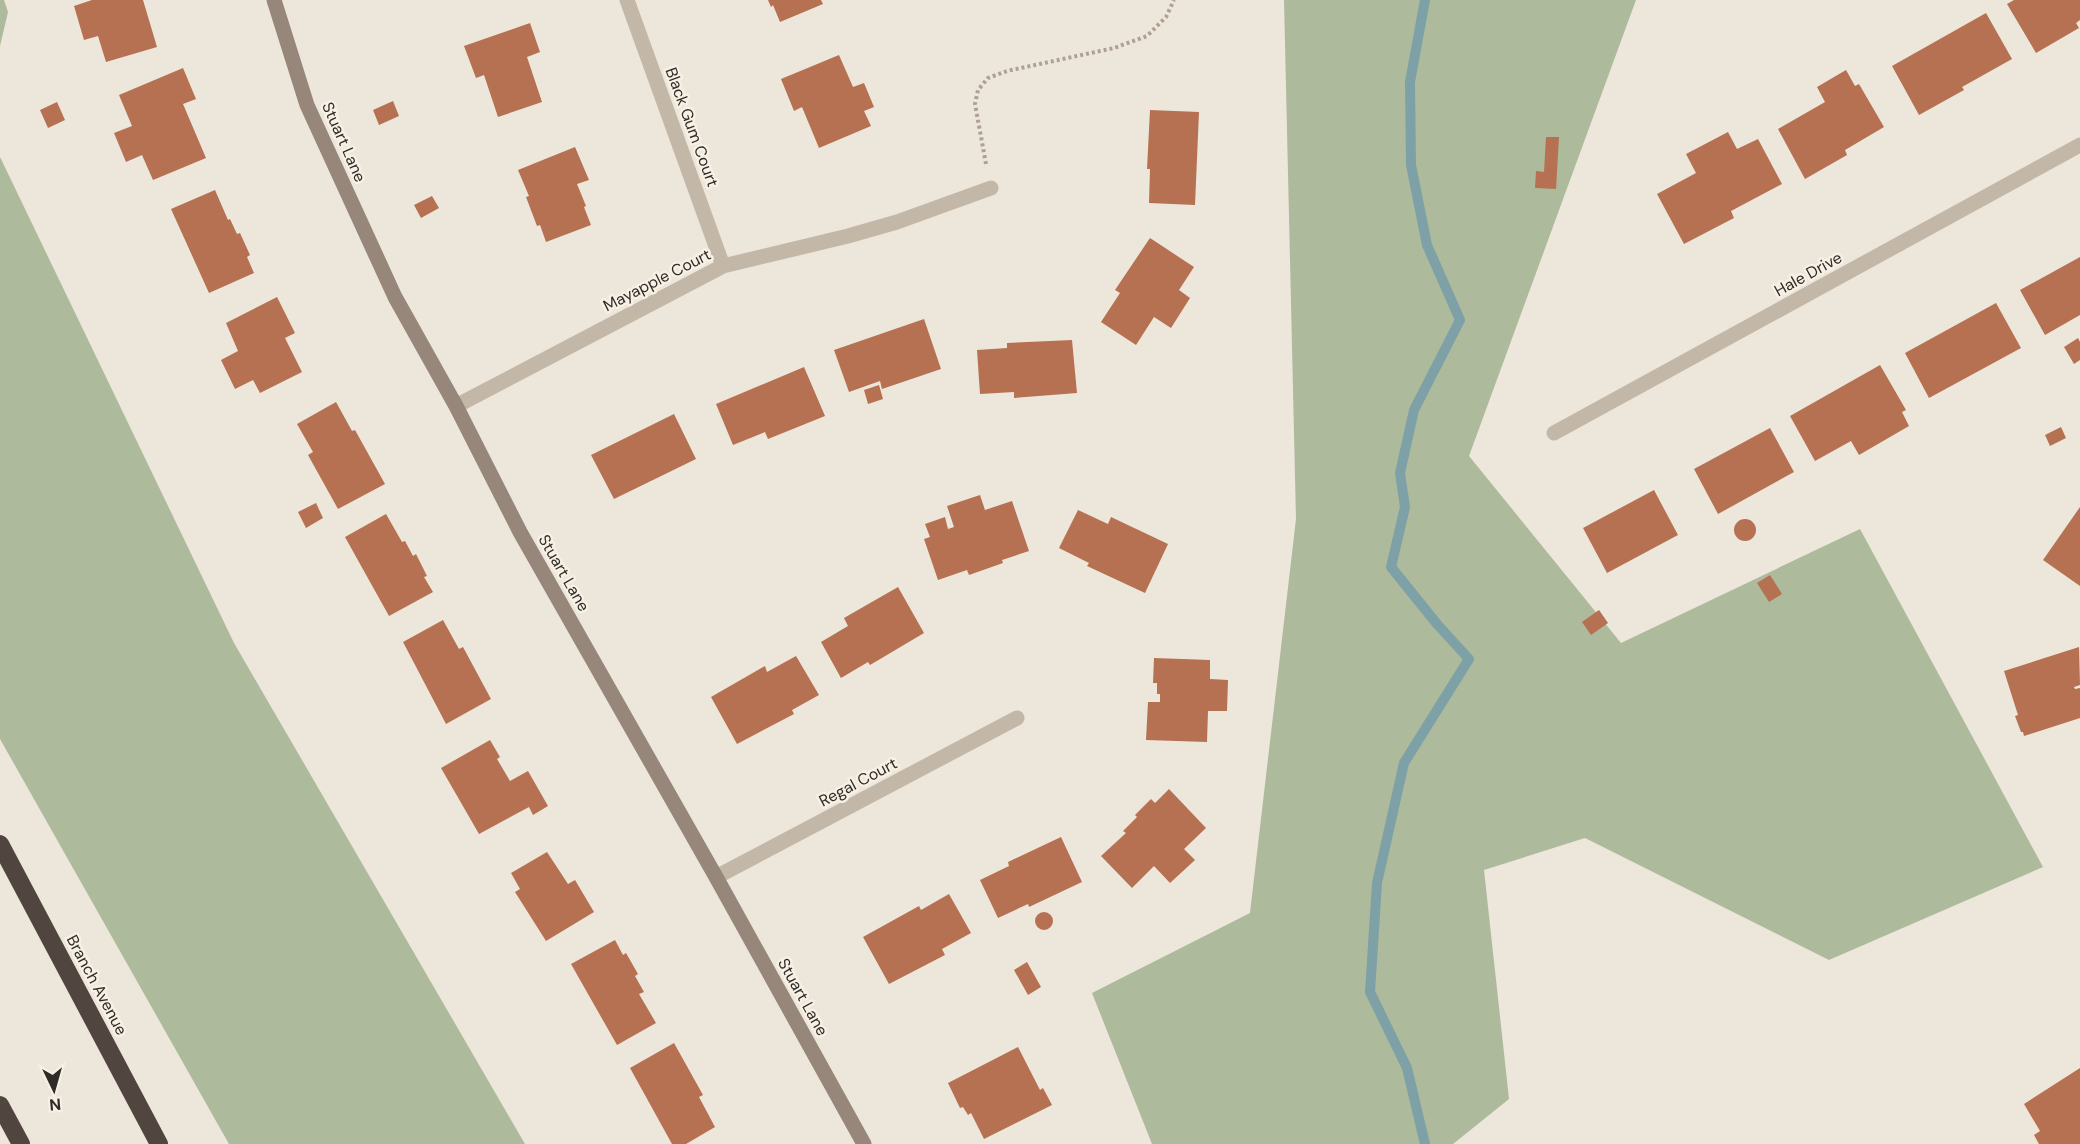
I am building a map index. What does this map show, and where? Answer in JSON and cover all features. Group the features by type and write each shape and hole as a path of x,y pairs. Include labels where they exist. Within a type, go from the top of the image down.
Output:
{"highway":[{"name":"Branch Avenue","path":"0,844 159,1144"},
{"path":"0,1105 21,1144"}],"street":[{"name":"Stuart Lane","path":"274,0 307,105 394,297 456,406 520,532 716,877 864,1144"},
{"name":"Black Gum Court","path":"627,0 723,266"},
{"name":"Hale Drive","path":"1554,433 2080,145"},
{"name":"Mayapple Court","path":"456,406 723,266 897,222 991,188"},
{"name":"Regal Court","path":"716,877 1017,718"}],"path":[{"path":"991,188 975,104 978,90 988,78 1007,71 1114,48 1147,36 1166,17 1174,0"}],"green space":[{"path":"0,0 4,0 8,12 0,46"},
{"path":"1284,0 1636,0 1469,456 1621,643 1860,529 2043,867 1829,960 1585,838 1484,870 1509,1099 1453,1144 1152,1144 1092,993 1250,913 1296,519"},
{"path":"0,157 234,643 525,1144 229,1144 0,739"}],"building":[{"path":"92,0 143,0 157,47 106,62 98,36 84,40 74,6"},
{"path":"768,0 821,0 823,4 780,22 773,5 771,7"},
{"path":"2014,0 2080,0 2080,20 2076,23 2079,28 2036,53 2007,4"},
{"path":"1986,13 2012,59 1962,87 1964,90 1919,115 1892,66"},
{"path":"530,23 540,52 527,57 542,102 498,117 484,75 476,78 464,46"},
{"path":"839,55 853,87 864,83 874,107 864,111 871,126 819,148 802,107 794,111 781,79"},
{"path":"183,68 196,99 183,104 206,158 153,180 142,155 126,162 114,133 132,126 119,95"},
{"path":"1846,70 1855,86 1859,84 1884,127 1845,150 1847,155 1805,179 1778,129 1825,102 1817,87"},
{"path":"393,101 399,116 379,125 373,110"},
{"path":"57,102 65,120 48,128 40,110"},
{"path":"1150,110 1199,112 1195,205 1149,203 1150,169 1147,169"},
{"path":"1728,132 1737,149 1758,139 1782,184 1731,211 1734,218 1684,244 1657,194 1696,173 1686,154"},
{"path":"1546,137 1559,137 1556,189 1535,188 1536,171 1544,172"},
{"path":"575,147 589,180 577,184 591,225 546,242 540,225 537,226 526,197 529,196 518,170"},
{"path":"215,190 228,220 230,219 237,234 240,233 250,255 247,257 254,273 209,293 171,209"},
{"path":"432,196 439,208 421,218 414,205"},
{"path":"1150,238 1194,267 1179,290 1190,298 1171,328 1154,317 1136,345 1101,322 1120,293 1115,290"},
{"path":"2080,257 2080,315 2045,335 2020,290"},
{"path":"277,297 295,333 285,338 302,372 260,393 253,380 235,389 221,360 238,351 226,323"},
{"path":"1996,303 2021,348 1929,398 1905,353"},
{"path":"924,319 941,369 882,389 880,381 849,392 834,350"},
{"path":"2078,338 2080,360 2074,364 2064,347"},
{"path":"1072,340 1077,393 1014,398 1014,392 980,394 977,350 1007,348 1007,343"},
{"path":"1880,365 1906,410 1902,412 1909,426 1859,455 1851,441 1815,461 1790,416"},
{"path":"804,367 825,416 768,439 765,432 733,445 716,404"},
{"path":"879,385 883,399 868,404 864,390"},
{"path":"336,402 352,431 355,430 385,484 338,509 308,455 313,452 297,424"},
{"path":"674,414 696,459 614,499 591,455"},
{"path":"2061,427 2066,438 2050,446 2045,435"},
{"path":"1770,428 1794,472 1718,514 1694,469"},
{"path":"1654,490 1678,535 1607,573 1583,528"},
{"path":"980,495 985,510 1012,501 1029,551 969,575 967,570 938,580 924,539 930,537 925,524 945,517 948,529 954,527 947,506"},
{"path":"316,503 323,518 306,528 298,512"},
{"path":"2080,507 2080,586 2043,560"},
{"path":"1078,510 1108,524 1111,517 1168,544 1145,593 1087,566 1089,563 1059,548"},
{"path":"386,514 402,542 405,541 413,556 416,554 427,576 424,577 433,592 389,616 345,537"},
{"path":"1745,519 1753,522 1756,530 1753,538 1745,541 1737,538 1734,530 1737,522"},
{"path":"1770,575 1782,594 1769,602 1757,583"},
{"path":"898,587 924,633 870,665 868,662 841,678 821,642 848,626 844,618"},
{"path":"1599,610 1608,623 1591,635 1582,622"},
{"path":"443,620 459,649 463,647 491,699 446,724 403,642"},
{"path":"2079,647 2080,685 2074,687 2075,689 2080,688 2080,718 2024,736 2015,716 2018,715 2004,671"},
{"path":"796,656 819,695 792,710 794,714 737,744 711,697 765,666 767,672"},
{"path":"1154,658 1210,660 1210,679 1228,680 1227,711 1208,711 1207,742 1146,740 1148,702 1160,702 1157,683 1153,683"},
{"path":"490,740 500,757 497,759 510,781 528,771 548,806 533,815 529,807 479,834 441,768"},
{"path":"1169,789 1206,828 1184,849 1195,860 1170,883 1154,866 1132,888 1101,856 1126,833 1123,831 1151,799 1155,803"},
{"path":"1061,837 1082,882 1029,907 1028,904 998,918 980,880 1009,866 1008,862"},
{"path":"547,852 568,884 575,880 594,912 546,941 515,892 520,889 511,873"},
{"path":"949,894 971,933 942,949 945,955 889,984 863,937 919,906 921,910"},
{"path":"1044,912 1050,915 1053,921 1050,927 1044,930 1038,927 1035,921 1038,915"},
{"path":"615,940 623,955 626,953 638,974 635,976 644,992 639,994 656,1023 617,1045 571,964"},
{"path":"1027,962 1041,987 1028,995 1014,970"},
{"path":"674,1043 703,1095 699,1097 715,1127 686,1144 672,1144 630,1068"},
{"path":"1018,1047 1040,1090 1043,1088 1052,1105 984,1139 971,1113 968,1115 963,1107 960,1108 948,1083"},
{"path":"2080,1068 2080,1144 2039,1144 2034,1135 2040,1131 2024,1104"}],"waterway":[{"path":"1425,0 1410,82 1411,165 1427,245 1460,320 1414,410 1400,473 1405,507 1391,567 1469,659 1404,763 1377,883 1370,992 1407,1068 1425,1144"}]}
